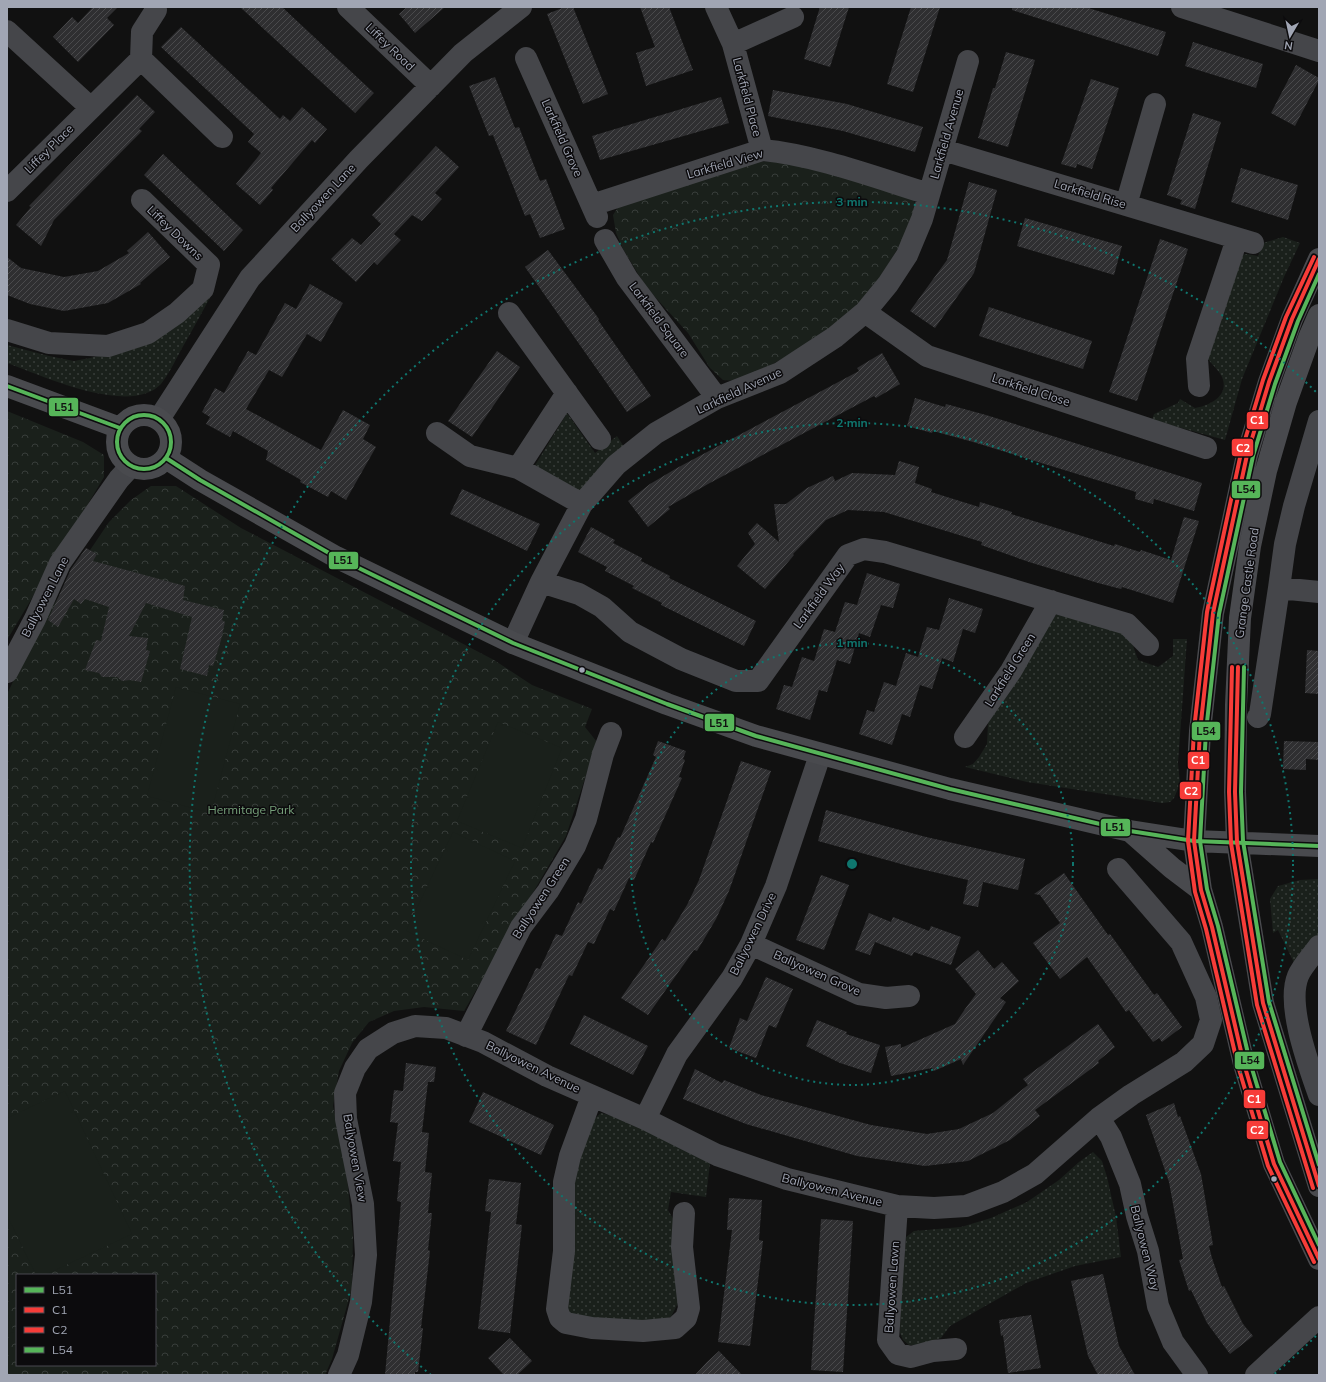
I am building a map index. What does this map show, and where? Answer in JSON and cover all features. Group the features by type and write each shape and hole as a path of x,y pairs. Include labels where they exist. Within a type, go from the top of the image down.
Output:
{"main road":[{"name":"Grange Castle Road","path":"1319,259 1292,319 1269,382 1247,455 1216,598 1200,731 1195,799 1194,841 1201,890 1212,927 1244,1064 1274,1164 1319,1259"},
{"name":"Grange Castle Road","path":"1319,315 1309,338 1284,409 1266,471 1250,546 1240,618 1236,705 1235,792 1238,842 1242,873 1263,1003 1319,1186"},
{"path":"7,386 120,428"},
{"path":"142,414 151,415 159,419 165,425 171,441 166,458 161,464 146,469 131,466 124,461 119,454 117,437 120,428 125,422 142,414"},
{"path":"166,458 200,480 336,558 513,643 645,696 733,728 820,755 950,789 1130,831 1194,841 1319,846"},
{"path":"1130,831 1172,868 1201,890"},
{"path":"1242,873 1252,858 1319,858"}],"street":[{"name":"Liffey Road","path":"348,7 431,86"},
{"name":"Ballyowen Lane","path":"159,419 250,278 359,159 463,52 522,7"},
{"name":"Larkfield Place","path":"716,7 733,44 762,150"},
{"path":"1182,7 1211,11 1319,51"},
{"path":"156,10 142,32 141,59 222,137"},
{"name":"Larkfield Place","path":"733,44 793,17"},
{"path":"7,31 91,108"},
{"name":"Larkfield Grove","path":"526,58 594,211"},
{"name":"Liffey Place","path":"7,191 141,59"},
{"name":"Larkfield Avenue","path":"513,643 541,582 582,504 616,465 656,433 717,398 780,373 835,337 865,312 888,284 907,255 929,194 968,61"},
{"path":"1126,205 1154,109"},
{"name":"Larkfield View","path":"594,211 762,150 779,152 860,172 929,194"},
{"name":"Larkfield Rise","path":"943,150 1245,241 1197,359 1199,386"},
{"name":"Liffey Downs","path":"7,330 49,343 108,346 148,334 177,313 203,289 208,265 142,200"},
{"name":"Larkfield Square","path":"605,240 627,278 717,398"},
{"name":"Larkfield Close","path":"865,312 932,357 1206,448"},
{"path":"509,313 600,439"},
{"path":"518,468 567,393"},
{"path":"1258,717 1260,714 1271,649 1285,544 1294,506 1319,420"},
{"path":"438,433 470,456 518,468 582,504"},
{"name":"Ballyowen Lane","path":"7,672 35,618 60,563 119,479 131,466"},
{"name":"Larkfield Way","path":"541,582 579,594 602,607 630,632 681,659 736,681 758,681 848,555 864,548 885,552 1127,624 1148,645"},
{"path":"1279,588 1319,592"},
{"name":"Larkfield Green","path":"966,737 1011,671 1051,602"},
{"name":"Ballyowen Green","path":"466,1036 521,927 548,891 575,846 586,818 611,733"},
{"name":"Ballyowen Drive","path":"645,1119 677,1054 732,978 751,944 776,886 820,755"},
{"name":"Ballyowen Avenue","path":"466,1036 483,1042 547,1076 645,1119 724,1158 787,1179 898,1206 934,1208 966,1206 1003,1192 1035,1174 1099,1118 1131,1095 1184,1062 1203,1044 1211,1020 1206,997 1181,942 1118,869"},
{"name":"Ballyowen Grove","path":"751,944 859,994 886,998 909,996"},
{"path":"1319,946 1298,974 1293,994 1297,1021 1319,1095"},
{"name":"Ballyowen View","path":"339,1375 348,1355 361,1302 366,1255 364,1204 346,1119 345,1094 355,1068 368,1049 393,1033 415,1026 446,1028 466,1036"},
{"path":"592,1096 570,1156 564,1182 564,1251 557,1309 560,1318 566,1323 592,1328 643,1331 675,1328 686,1318 689,1308 682,1247 684,1213"},
{"name":"Ballyowen Way","path":"1099,1118 1111,1136 1130,1184 1137,1216 1148,1250 1158,1306 1173,1342 1197,1375"},
{"name":"Ballyowen Lawn","path":"898,1206 888,1340 898,1354 911,1357 933,1351 956,1349"},
{"path":"1256,1375 1319,1317"}],"green space":[{"path":"759,161 792,163 912,196 916,206 906,235 870,294 830,331 752,376 735,381 723,380 710,368 688,333 646,287 623,249 616,233 613,215 620,204"},
{"path":"1283,237 1300,243 1284,277 1242,379 1225,440 1152,420 1154,414 1178,403 1180,399 1195,408 1212,402 1221,395 1224,384 1222,377 1206,356 1239,255 1247,254 1258,256 1263,243"},
{"path":"212,294 167,376 161,384 147,393 129,396 108,395 62,384 7,363 7,345 74,361 139,344"},
{"path":"7,411 83,442 104,455 104,477 7,640"},
{"path":"567,413 595,453 617,436 626,450 578,493 534,467"},
{"name":"Hermitage Park","path":"151,486 176,486 241,528 494,660 532,685 592,709 585,727 597,742 566,836 464,1011 424,1007 394,1011 369,1022 352,1043 339,1071 333,1106 345,1158 353,1235 352,1288 332,1359 325,1375 7,1375 7,694 45,617 109,522 131,500"},
{"path":"1057,614 1116,628 1131,640 1138,660 1158,667 1173,656 1173,639 1187,639 1178,763 1180,784 1174,798 1170,802 1162,803 1027,782 965,767 973,764 987,744 988,723 1048,623"},
{"path":"176,687 240,704 211,813 147,796"},
{"path":"498,722 562,748 522,848 457,821"},
{"path":"453,832 515,861 468,960 406,931"},
{"path":"1319,879 1319,934 1298,971 1278,930 1273,933 1270,899 1278,886 1300,880"},
{"path":"65,1091 132,1234 47,1274 36,1274 7,1215 7,1118"},
{"path":"601,1113 622,1118 710,1163 706,1197 671,1192 668,1210 675,1222 679,1301 671,1317 650,1322 594,1319 572,1315 565,1310 573,1250 575,1176 587,1125"},
{"path":"1093,1152 1102,1161 1107,1177 1116,1217 1121,1257 1075,1266 1026,1283 950,1326 941,1338 919,1346 909,1345 903,1340 900,1333 901,1292 906,1237 914,1231 961,1227 991,1218 1027,1202 1059,1180"},
{"path":"7,1313 14,1332 7,1334"}],"building":[{"path":"93,7 118,7 107,18 114,25 78,62 53,37 72,17 78,23"},
{"path":"240,7 282,7 374,93 355,113"},
{"path":"407,7 445,7 415,33 399,14"},
{"path":"565,7 573,7 608,94 583,104 547,14"},
{"path":"640,7 669,7 693,70 646,86 636,53 655,47"},
{"path":"820,7 849,7 830,67 804,59"},
{"path":"911,7 940,7 913,92 887,84"},
{"path":"1012,7 1085,7 1166,32 1158,56 1012,10"},
{"path":"181,27 280,119 283,115 290,121 302,107 327,129 315,143 312,140 271,188 273,190 260,205 236,184 261,153 248,142 254,134 161,47"},
{"path":"1193,42 1263,64 1256,88 1185,66"},
{"path":"1006,52 1035,60 1008,147 978,138 993,88 995,88"},
{"path":"1296,65 1319,78 1319,80 1295,126 1271,113"},
{"path":"495,77 515,128 519,127 540,181 546,179 565,229 540,238 530,214 525,216 493,135 489,136 469,86"},
{"path":"1091,79 1119,88 1092,169 1077,164 1076,168 1061,164"},
{"path":"773,90 847,104 923,127 915,152 843,131 768,116"},
{"path":"137,95 155,112 139,129 142,131 54,220 41,246 16,225 31,207 29,206"},
{"path":"721,97 729,123 600,160 592,136"},
{"path":"1193,113 1221,122 1195,209 1180,204 1182,200 1167,195"},
{"path":"436,146 459,167 435,193 442,199 422,221 412,215 394,234 401,240 377,265 374,262 356,282 331,259 352,238 361,245 381,224 372,215"},
{"path":"163,154 243,230 224,251 144,175"},
{"path":"1241,168 1298,185 1288,220 1231,202"},
{"path":"969,182 997,190 974,273 935,328 910,311 947,260"},
{"path":"1025,218 1122,246 1114,275 1017,246"},
{"path":"148,232 170,257 140,283 141,284 108,303 64,311 30,304 7,295 7,257 21,268 64,277 98,271 129,253 127,251"},
{"path":"1160,239 1188,249 1137,401 1109,392"},
{"path":"548,250 599,319 598,320 651,396 627,412 525,267"},
{"path":"310,284 343,303 321,342 307,334 282,377 269,370 246,409 321,450 343,410 370,425 363,439 376,447 346,500 331,491 328,497 300,482 301,480 266,460 268,451 233,431 230,437 206,424 210,417 202,412 215,388 224,393 248,351 256,355 285,303 296,309"},
{"path":"989,307 1092,341 1083,369 979,336"},
{"path":"497,351 520,367 472,437 448,421"},
{"path":"882,353 900,384 876,398 874,396 708,484 668,507 670,509 648,527 628,501 650,484 677,468 859,371 857,368"},
{"path":"915,398 945,407 946,404 986,415 1202,483 1194,511 1154,499 1153,504 1135,499 1136,492 973,442 933,431 932,433 907,426"},
{"path":"899,461 919,467 915,483 932,489 931,492 979,507 980,502 1012,512 1011,514 1114,546 1115,544 1140,552 1141,550 1171,560 1184,517 1199,521 1173,603 1122,587 1121,589 1098,583 1029,562 981,545 982,542 884,512 848,510 826,520 793,554 794,555 765,589 737,566 755,544 748,533 757,523 779,542 774,504 786,504 807,488 833,476 835,481 852,473 895,475"},
{"path":"462,489 540,524 527,551 450,514"},
{"path":"591,527 615,540 613,543 642,558 641,561 670,576 669,578 756,621 744,646 661,605 662,603 632,588 634,586 605,571 607,567 578,552"},
{"path":"86,548 97,554 93,561 185,586 183,600 224,610 222,620 225,622 221,640 213,666 209,665 207,676 180,669 192,617 146,603 129,636 148,638 146,650 150,651 141,682 130,680 122,681 117,677 102,677 99,673 85,670 96,640 101,641 109,607 85,599 81,604 74,599 58,627 48,620 71,569"},
{"path":"867,573 900,584 893,608 881,605 870,637 859,633 850,664 837,660 827,692 819,690 810,720 776,709 784,685 792,687 802,657 814,661 824,629 835,632 845,602 857,605"},
{"path":"949,598 983,609 975,633 963,629 953,662 942,658 932,689 920,685 910,717 902,714 892,745 859,734 867,710 874,712 884,682 896,686 906,653 918,657 927,627 939,630"},
{"path":"1307,650 1319,651 1319,694 1305,693"},
{"path":"658,741 686,751 683,759 685,760 679,777 682,778 653,843 651,842 634,880 629,878 614,911 610,909 594,944 588,942 572,976 569,975 536,1045 506,1031 536,968 540,969 556,934 562,936 578,902 581,904 598,868 602,870 618,837 620,838 656,757 653,755"},
{"path":"1284,741 1319,742 1319,760 1306,759 1306,770 1283,769"},
{"path":"741,761 771,771 729,891 716,919 697,951 694,950 648,1015 621,998 662,939 665,941 687,905 699,880"},
{"path":"826,810 926,837 1025,859 1018,890 983,882 978,907 963,904 968,880 912,867 818,841"},
{"path":"1064,873 1108,935 1110,934 1154,995 1157,993 1182,1027 1162,1042 1159,1038 1153,1042 1129,1010 1126,1012 1087,957 1060,979 1033,943 1060,923 1040,895 1034,894"},
{"path":"821,875 849,885 824,950 796,940"},
{"path":"869,913 891,922 893,917 929,931 931,926 961,937 951,965 914,952 912,956 875,942 870,955 855,950"},
{"path":"978,950 994,969 1002,962 1019,981 1000,998 1006,1002 963,1065 961,1059 934,1071 932,1068 891,1076 885,1047 901,1044 901,1048 955,1024 976,994 955,969"},
{"path":"766,977 793,989 776,1028 769,1025 756,1058 729,1048 740,1018 747,1021"},
{"path":"584,1015 648,1046 633,1075 570,1044"},
{"path":"817,1020 847,1032 846,1034 880,1045 871,1073 840,1063 806,1046"},
{"path":"1098,1024 1115,1047 1098,1061 1099,1063 1035,1110 1040,1116 1010,1140 968,1161 925,1166 857,1156 746,1124 683,1099 695,1069 722,1083 724,1080 761,1095 871,1125 927,1134 959,1129 993,1113 1028,1085 1023,1079"},
{"path":"406,1063 436,1067 434,1082 428,1082 422,1132 429,1133 425,1172 432,1173 428,1213 432,1213 428,1250 430,1251 421,1328 423,1328 418,1372 415,1372 415,1375 385,1375 401,1202 397,1201 401,1162 393,1161 398,1123 390,1122 394,1090 403,1091"},
{"path":"483,1092 554,1125 541,1155 469,1122"},
{"path":"1174,1103 1178,1117 1180,1116 1201,1174 1213,1245 1209,1246 1212,1258 1222,1287 1224,1286 1243,1324 1253,1336 1230,1354 1207,1323 1191,1290 1189,1291 1179,1260 1183,1259 1169,1182 1146,1115"},
{"path":"489,1179 521,1183 516,1224 522,1225 510,1333 478,1329 491,1212 485,1211"},
{"path":"729,1198 762,1200 759,1240 763,1241 750,1346 718,1342 732,1230 727,1230"},
{"path":"821,1219 853,1221 843,1372 811,1370"},
{"path":"1103,1274 1119,1346 1135,1375 1098,1375 1088,1356 1071,1281"},
{"path":"1031,1315 1041,1368 1008,1373 1003,1335 1001,1336 999,1320"},
{"path":"510,1338 532,1361 517,1375 504,1375 488,1358"},
{"path":"719,1351 742,1375 695,1375 707,1362"}],"transit line":[{"name":"C2","path":"1314,257 1286,317 1263,380 1241,453 1207,612 1194,730 1188,841 1195,892 1206,929 1238,1066 1268,1166 1314,1262"},
{"name":"C1","path":"1319,259 1292,319 1269,382 1247,455 1213,613 1200,731 1194,841 1201,890 1212,927 1244,1064 1274,1164 1319,1259"},
{"name":"L54","path":"1319,274 1298,321 1275,384 1253,456 1219,614 1206,731 1200,841 1207,889 1218,926 1250,1062 1280,1162 1319,1245"},
{"name":"L51","path":"7,386 120,428"},
{"name":"L51","path":"139,415 149,415 159,419 167,427 171,437 171,442 171,447 167,457 159,465 149,469 139,469 129,465 121,457 117,447 117,437 121,427 129,419 139,415"},
{"name":"L51","path":"166,458 200,480 336,557 513,643 667,704 756,736 950,789 1130,831 1194,841 1319,846"},
{"name":"C2","path":"1232,667 1229,792 1231,843 1257,1005 1313,1188"},
{"name":"C1","path":"1238,667 1235,792 1237,842 1263,1003 1319,1186"},
{"name":"L54","path":"1244,667 1241,792 1243,841 1269,1002 1319,1165"}]}
